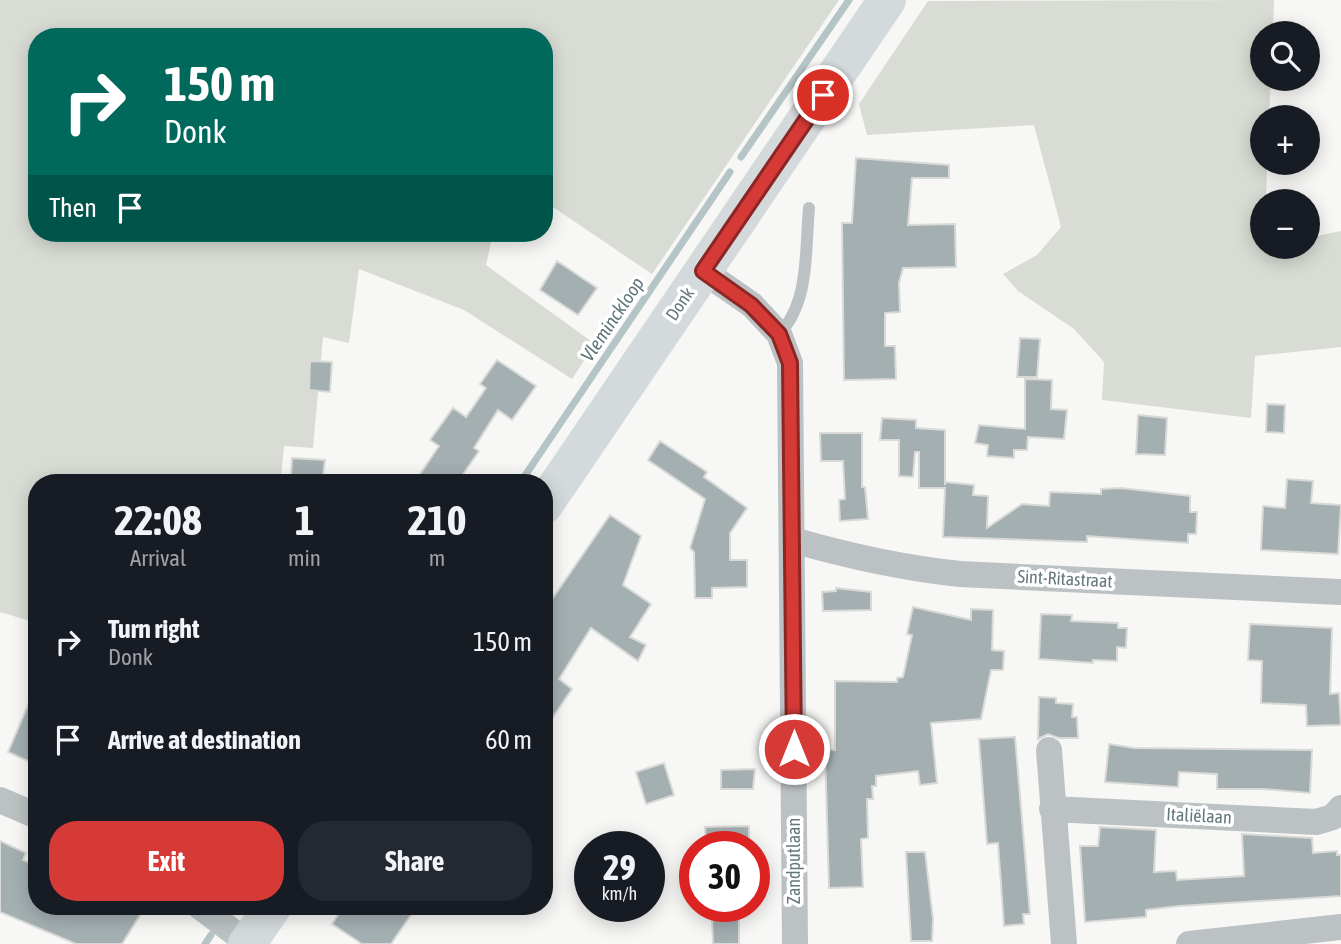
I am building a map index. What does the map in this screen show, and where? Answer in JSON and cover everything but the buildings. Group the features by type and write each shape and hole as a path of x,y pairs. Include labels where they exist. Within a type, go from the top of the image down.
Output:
{"main road":[{"name":"Donk","path":"553,492 887,0"},
{"path":"248,943 267,915"}],"street":[{"name":"Zandputlaan","path":"703,271 751,305 779,334 790,363 795,944"},
{"name":"Sint-Ritastraat","path":"793,540 846,556 919,570 960,574 1341,592"},
{"path":"1049,750 1064,944"},
{"path":"0,800 28,812"},
{"name":"Italiëlaan","path":"1052,809 1316,822 1333,817 1341,808"},
{"path":"211,915 248,943"},
{"path":"1189,944 1341,927"}],"lane":[{"path":"779,334 790,323 801,297 809,208"}],"shaded area":[{"path":"0,0 839,0 652,274 553,207 553,28 28,28 28,242 491,242 486,265 595,344 572,379 464,310 359,269 349,343 323,337 313,448 284,446 281,474 28,474 28,620 0,612"},
{"path":"1274,0 1273,21 1250,21 1250,91 1270,91 1270,105 1250,105 1250,175 1267,175 1266,189 1250,189 1250,259 1320,259 1320,235 1341,231 1341,347 1255,356 1251,418 1102,400 1104,362 1074,329 1018,291 1003,274 1037,255 1061,227 1034,125 867,135 859,104 928,1"}],"waterway":[{"name":"Vleminckloop","path":"741,157 849,0"},
{"name":"Vleminckloop","path":"526,474 730,172"},
{"name":"Vleminckloop","path":"205,944 211,935"}],"route":[{"path":"794,749 790,363 779,334 751,305 703,271 823,95"}]}
